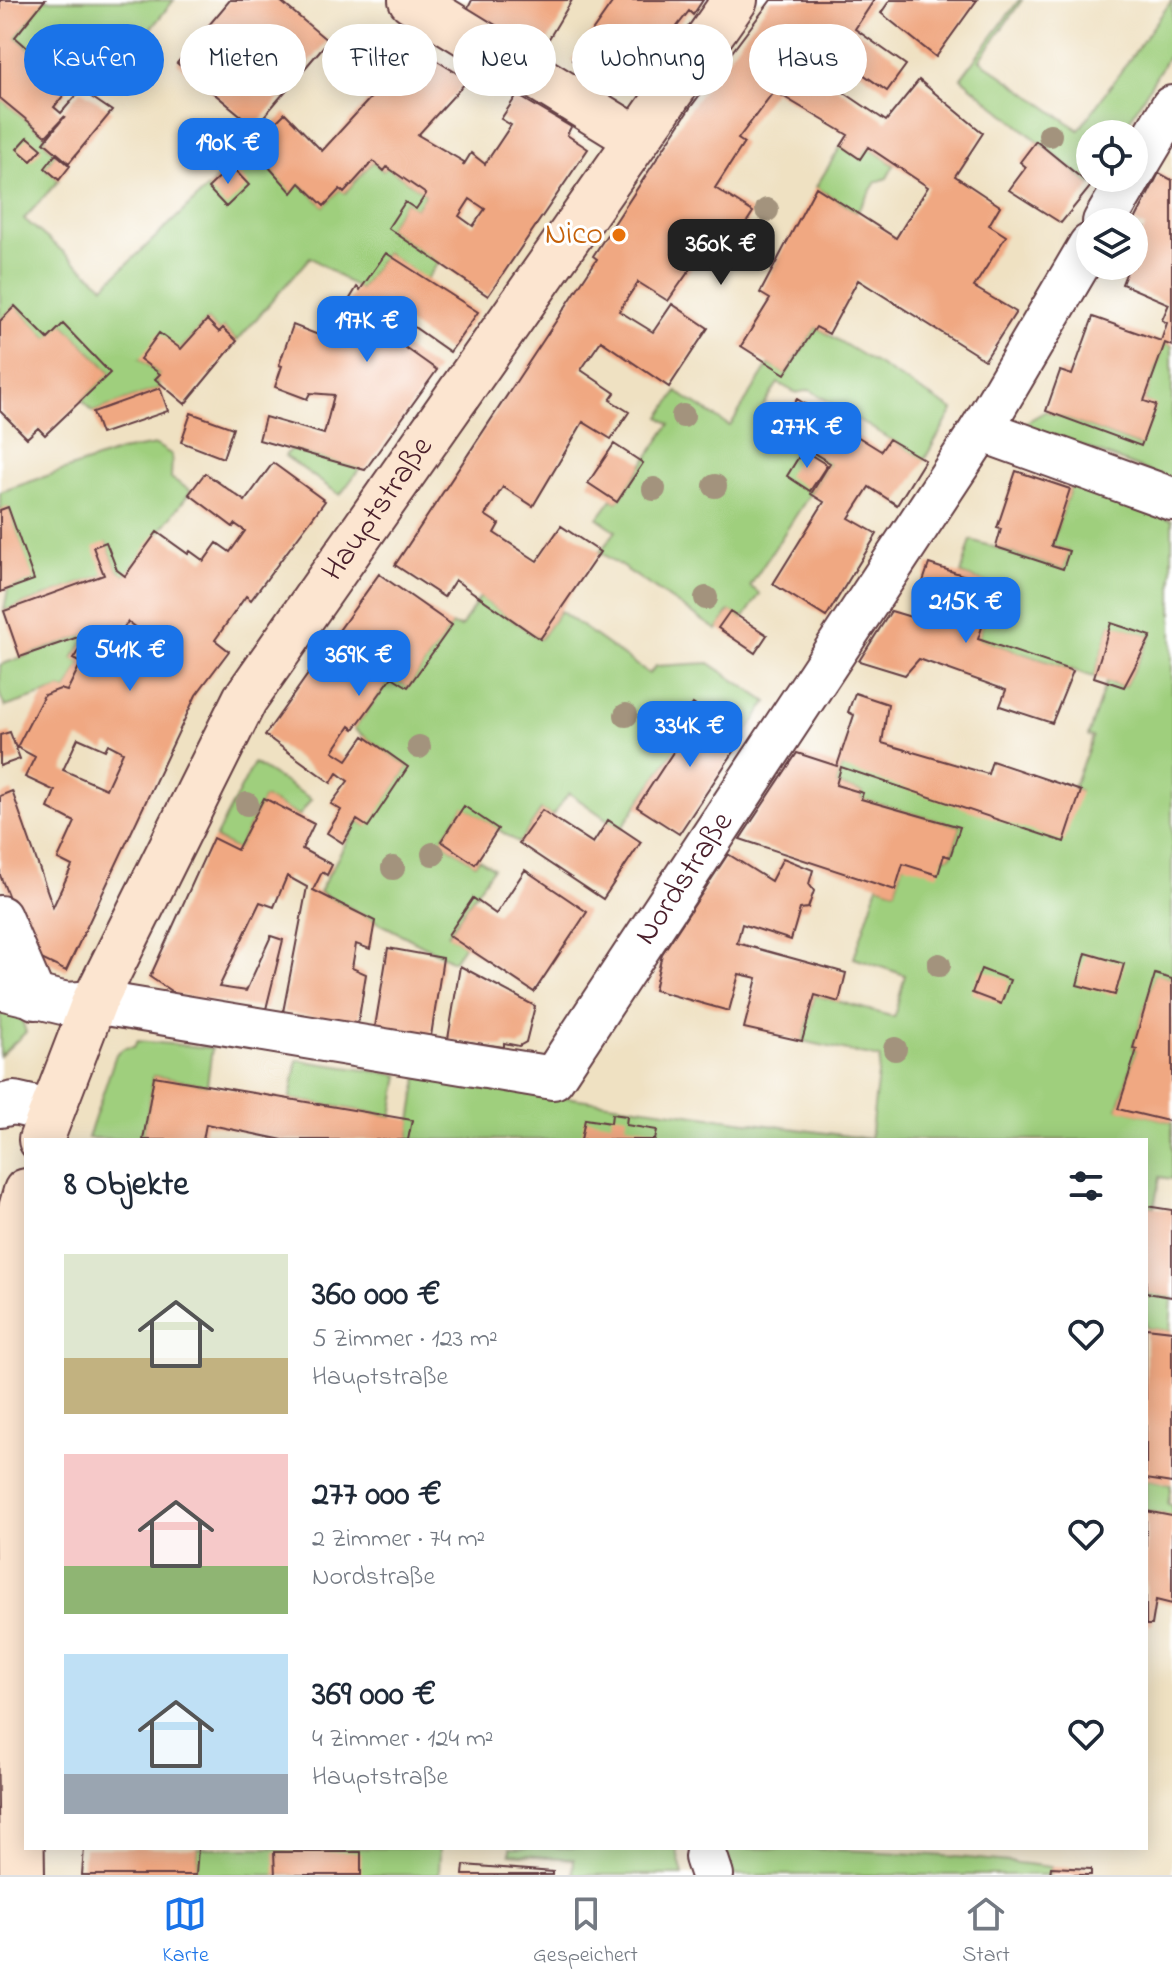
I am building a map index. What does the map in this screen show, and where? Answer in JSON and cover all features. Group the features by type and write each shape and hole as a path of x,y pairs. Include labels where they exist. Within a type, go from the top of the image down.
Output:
{"main road":[{"path":"411,0 637,139"},
{"name":"Hauptstraße","path":"45,1126 94,1002 245,699 735,0"},
{"path":"22,1875 14,1322 19,1216 24,1198"}],"street":[{"path":"1148,147 1172,107"},
{"name":"Nordstraße","path":"94,1002 553,1078 981,430 1076,269"},
{"path":"981,430 1172,499"},
{"path":"0,917 17,993 67,1004 94,1002"},
{"path":"0,1106 14,1103 45,1126"}],"green space":[{"path":"44,0 174,0 155,24 25,24"},
{"path":"1022,0 980,60 1076,128 1076,173 961,78"},
{"path":"1172,0 1172,50 1130,120 1086,120"},
{"path":"24,26 24,44 15,37"},
{"path":"0,98 46,136 44,142 56,154 45,168 59,180 24,219 104,286 251,147 292,192 300,183 324,206 340,189 345,193 373,161 383,171 387,167 426,194 416,209 405,202 388,228 439,262 426,280 386,253 360,290 310,257 237,341 223,328 219,332 207,320 181,349 140,359 160,374 156,379 160,388 93,412 82,400 110,372 64,325 48,339 15,306 0,321"},
{"path":"841,146 860,158 868,147 894,165 887,178 876,182 857,212 816,187"},
{"path":"816,327 953,410 924,460 810,390 796,393 778,383 756,417 830,463 750,586 760,594 743,619 729,611 717,630 600,552 616,531 598,518 612,499 617,502 670,424 660,417 677,392 730,426 769,364 786,374"},
{"path":"1165,343 1172,346 1172,480 1023,424 1046,411 1140,446 1155,406 1144,401"},
{"path":"156,445 172,455 171,478 191,491 125,576 117,570 106,542 104,575 4,611 8,589 33,580 8,508 0,510 0,492 120,451"},
{"path":"290,449 360,468 340,495 285,456"},
{"path":"1071,486 1172,520 1172,979 1155,975 1133,1048 1137,1049 1118,1108 1172,1122 1172,1179 1160,1177 1154,1207 1148,1206 1148,1138 870,1138 880,1058 802,1041 815,995 894,1017 905,975 854,958 878,885 895,890 903,864 951,856 960,827 861,799 863,793 836,785 841,767 1081,791 1073,788 1093,737 1088,736 1106,682 1124,687 1151,636 1111,624 1094,677 978,639 996,586 961,574 971,540 1063,569 1068,551 1051,546"},
{"path":"480,597 540,639 560,611 649,674 656,666 709,663 767,702 743,738 694,705 677,746 621,829 569,793 552,816 541,810 519,843 464,807 441,841 475,864 479,859 493,868 448,934 464,945 453,961 319,892 358,821 367,826 408,767 354,729 392,677 408,687 452,625 461,627"},
{"path":"90,633 73,658 81,663 67,691 60,689 5,707 0,696 0,665"},
{"path":"254,763 311,799 299,816 264,798 237,850 215,838"},
{"path":"0,1012 21,1018 26,1032 0,1056"},
{"path":"137,1041 212,1048 207,1085 154,1076 143,1138 88,1138 116,1054 124,1048 134,1047"},
{"path":"297,1060 399,1075 392,1116 290,1099"},
{"path":"418,1077 863,1138 408,1138"},
{"path":"1148,1293 1172,1297 1170,1331 1148,1328"},
{"path":"1148,1480 1171,1485 1168,1504 1172,1505 1172,1516 1148,1511"},
{"path":"198,1850 440,1850 439,1875 196,1875"},
{"path":"510,1850 677,1850 683,1875 573,1875 574,1859 510,1854"},
{"path":"726,1850 889,1852 1051,1867 1050,1875 732,1875"}],"building":[{"path":"0,0 45,0 15,37 24,45 24,96 63,96 54,107 61,113 76,96 90,96 112,111 69,163 44,142 65,116 46,136 0,98"},
{"path":"230,0 279,0 322,36 322,48 306,67 306,24 210,24"},
{"path":"472,0 572,0 556,27 556,24 488,24 466,12"},
{"path":"614,0 703,0 693,15 689,11 679,24 597,24"},
{"path":"771,0 874,0 858,24 753,24"},
{"path":"890,0 977,0 936,57 881,13"},
{"path":"749,29 749,96 770,96 738,139 744,143 715,188 753,212 716,270 698,258 668,301 638,282 619,311 653,332 672,304 708,328 669,387 601,341 581,370 615,393 610,400 629,412 611,439 583,422 533,506 503,487 485,515 499,524 494,533 537,561 561,526 600,552 540,639 455,580 444,597 395,565 597,259 593,256 690,108 699,96 733,96 733,51"},
{"path":"867,37 906,65 887,91 867,77"},
{"path":"437,61 453,71 453,96 418,135 464,162 463,166 471,153 485,164 511,125 501,119 516,96 571,127 567,135 588,149 488,296 388,228 405,202 416,209 426,194 387,167 384,171 373,161 344,193 340,189 324,206 300,183 292,193 251,147 285,113 322,151 372,96 437,96","holes":["470,199 485,209 473,226 459,216"]},
{"path":"919,80 983,133 955,176 1000,206 989,225 1006,236 974,287 1016,312 985,360 858,280 829,334 816,327 785,374 741,346 770,299 760,293 816,187 896,238 928,187 868,147 860,159 841,146 848,135 782,96 849,96 886,121"},
{"path":"217,96 281,96 255,127"},
{"path":"28,137 42,149 31,161 17,149"},
{"path":"1036,141 1076,174 1076,192 1086,192 1061,223 1009,190 1026,167 1020,162"},
{"path":"56,154 70,166 59,180 45,168"},
{"path":"231,166 249,185 226,207 208,188"},
{"path":"1159,173 1172,180 1172,346 1165,343 1144,401 1156,405 1141,446 1046,411 1060,371 1072,375 1093,317 1161,341 1167,323 1162,320 1169,304 1122,284 1124,280 1148,280 1148,208 1141,208"},
{"path":"386,253 478,312 450,352 404,320 389,341 399,343 437,370 365,470 259,440 265,417 324,434 334,395 310,393 307,399 275,387 282,366 279,365 293,325 326,338 357,287 360,290"},
{"path":"15,306 48,339 63,324 110,373 45,435 38,428 27,438 0,411 0,321"},
{"path":"207,320 219,332 223,328 237,341 185,404 155,379 160,374 140,359 159,333 181,349"},
{"path":"160,388 168,411 101,434 93,412"},
{"path":"797,399 881,451 889,439 925,460 897,505 869,487 849,518 877,534 826,617 773,584 824,502 811,494 830,463 778,431"},
{"path":"191,413 233,428 223,458 181,442"},
{"path":"614,444 643,463 617,502 588,483"},
{"path":"803,450 827,465 810,491 787,476"},
{"path":"273,463 325,501 251,600 246,596 215,640 229,651 196,695 66,971 31,954 0,875 0,796 12,791 53,907 72,866 58,859 75,822 48,808 55,791 25,777 35,757 17,747 44,695 60,689 67,691 81,663 73,659 90,633 20,657 4,611 104,575 93,547 106,542 117,570 125,576 157,532 188,554 190,551 204,561 217,543 230,552 245,531 235,524 233,527 189,494 205,473 245,501","holes":["128,622 151,639 154,635 173,648 156,671 110,646","78,738 105,750 108,744 123,752 106,789 63,770"]},
{"path":"1016,471 1070,489 1051,546 1069,551 1063,569 996,547 1001,529 997,528"},
{"path":"8,507 34,580 0,592 0,510"},
{"path":"929,564 996,586 978,639 1073,671 1052,723 1000,706 1006,690 919,659 905,675 859,661 891,611 911,617"},
{"path":"379,574 452,625 408,687 392,677 354,729 350,726 333,751 347,760 364,736 408,767 368,827 357,820 343,843 327,833 341,810 331,804 348,781 337,773 331,783 265,735"},
{"path":"730,611 767,635 755,653 718,628"},
{"path":"1111,623 1151,636 1124,687 1094,677"},
{"path":"855,693 888,704 882,743 988,774 992,761 1081,791 1064,842 841,767 836,785 863,793 861,799 960,827 950,857 944,855 938,875 903,864 895,890 740,839 797,753 837,766 854,715 848,712"},
{"path":"693,704 743,738 679,834 637,807 677,746 669,741"},
{"path":"10,732 20,759 0,766 0,735"},
{"path":"264,798 314,824 302,849 332,865 327,875 322,872 313,890 375,921 370,949 356,944 352,968 366,974 358,1024 283,1012 307,887 287,876 274,907 260,902 219,987 246,991 271,936 283,940 266,1009 177,995 150,977 213,838 237,850"},
{"path":"464,806 498,829 475,864 441,841"},
{"path":"542,810 593,843 608,820 641,842 603,899 519,843"},
{"path":"728,854 771,881 783,858 813,870 809,884 814,891 808,908 800,909 791,940 742,924 737,943 846,973 839,1002 815,995 802,1041 744,1028 757,978 739,974 729,1011 654,990 662,954"},
{"path":"525,870 587,912 534,992 448,935 473,898 496,914"},
{"path":"388,948 443,958 431,1036 375,1027"},
{"path":"1086,953 1124,964 1115,995 1077,985"},
{"path":"460,966 535,1006 526,1042 519,1046 504,1043 504,1047 448,1039"},
{"path":"981,969 1010,980 1001,1004 972,993"},
{"path":"1155,974 1172,979 1172,1122 1118,1109 1137,1049 1133,1048"},
{"path":"154,1076 412,1120 408,1138 273,1138 206,1124 203,1138 143,1138"},
{"path":"612,1114 627,1116 626,1125 657,1130 655,1138 581,1138 585,1119 611,1123"},
{"path":"1148,1206 1172,1210 1172,1297 1148,1293"},
{"path":"1148,1328 1172,1331 1172,1483 1148,1479"},
{"path":"1148,1511 1172,1516 1172,1604 1156,1600 1152,1625 1148,1625"},
{"path":"84,1850 198,1850 196,1875 82,1875"},
{"path":"274,1852 361,1852 361,1875 275,1875"},
{"path":"464,1865 553,1872 553,1875 463,1875"},
{"path":"1051,1867 1091,1869 1091,1875 1050,1875"}],"place":[{"name":"Nico","path":"619,235"}]}
